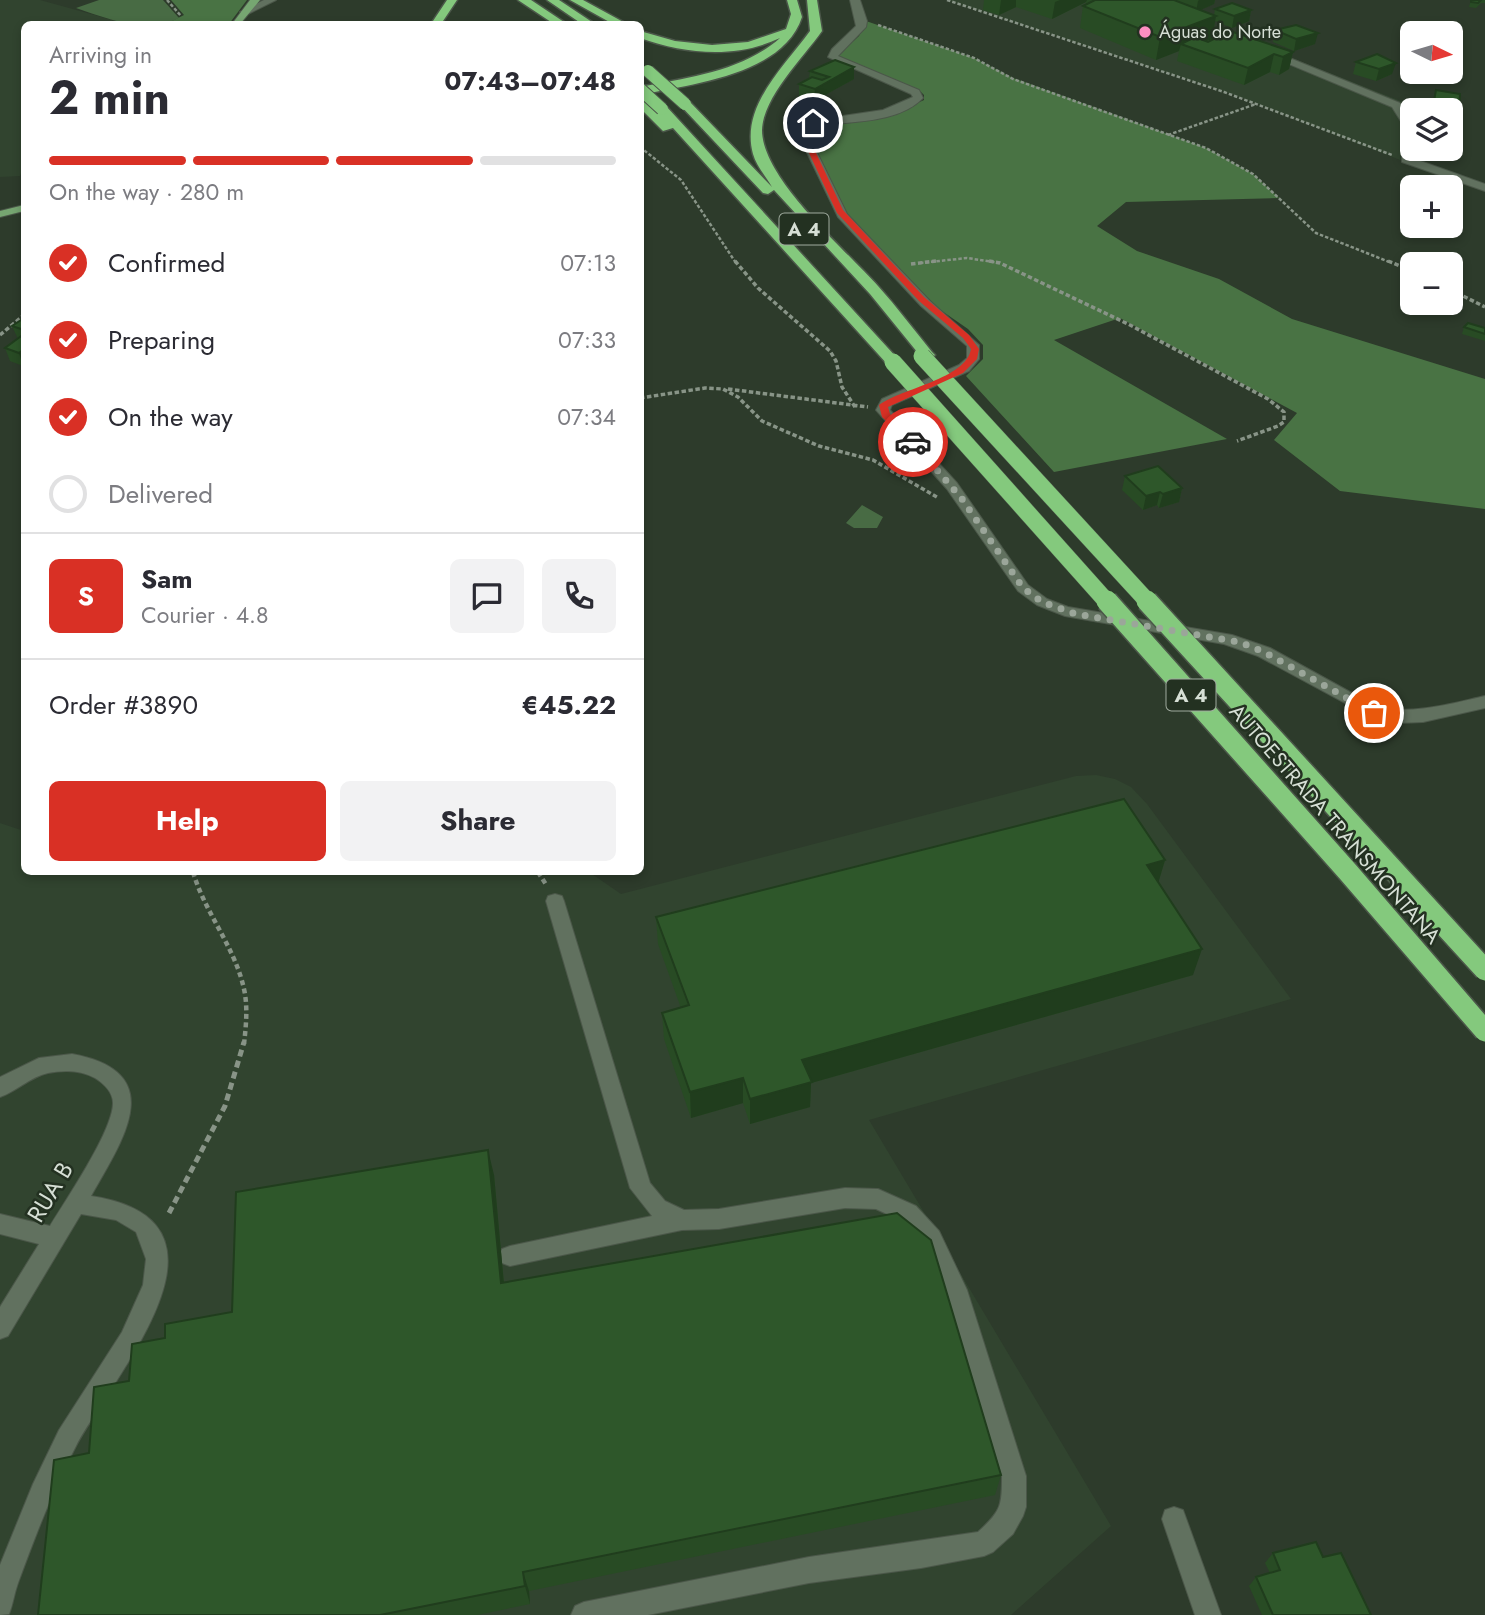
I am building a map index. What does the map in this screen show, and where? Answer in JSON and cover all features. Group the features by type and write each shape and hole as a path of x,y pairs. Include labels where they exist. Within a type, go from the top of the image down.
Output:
{"highway":[{"path":"438,21 452,0"},
{"path":"523,0 556,21"},
{"path":"552,0 584,21"},
{"path":"575,0 615,21"},
{"path":"644,89 718,73 760,57 788,38 796,18 796,7 792,0"},
{"path":"812,0 814,34 762,104 756,130 760,156 781,190 875,290 924,355"},
{"path":"644,35 686,47 736,46 774,36 788,28 796,18"},
{"path":"644,98 757,66 797,44 815,20"},
{"name":"AUTOESTRADA TRANSMONTANA","path":"645,68 723,141 924,355 954,392 1485,970"},
{"name":"AUTOESTRADA TRANSMONTANA","path":"644,95 893,362 1339,861 1485,1031"},
{"path":"644,102 657,110"}],"main road":[{"path":"238,21 255,0"},
{"path":"0,214 21,209"}],"street":[{"path":"245,12 271,0"},
{"path":"855,0 861,18 859,30 835,51 833,57 915,92 917,99 911,104 875,114 813,123 804,133 837,207 929,306 969,339 975,352 973,359 960,371 890,401 883,408 885,415 922,451 968,507 1023,588 1053,607 1076,614 1239,642 1264,652 1363,708 1386,716 1423,716 1485,702"},
{"path":"1177,17 1345,82 1400,109"},
{"path":"1409,161 1485,188"},
{"path":"555,901 640,1188 657,1208 682,1220"},
{"name":"RUA B","path":"0,1088 16,1076 43,1065 84,1065 103,1071 116,1084 123,1104 118,1126 102,1156 0,1328"},
{"path":"510,1256 682,1220 719,1219 845,1198 878,1199 908,1213 931,1238 956,1290 1014,1476 1014,1507 1003,1525 985,1543 921,1555 809,1570 584,1615"},
{"path":"0,1605 4,1586 68,1437 133,1335 155,1280 154,1247 143,1223 129,1215 74,1203"},
{"path":"0,1224 54,1237"},
{"path":"1174,1519 1208,1615"}],"path":[{"path":"166,0 181,16"},
{"path":"947,0 1257,104 1400,158"},
{"path":"861,18 974,58 1013,79 1206,148 1253,174 1316,233 1400,266"},
{"path":"1168,135 1257,104"},
{"path":"644,150 681,180 726,251 758,288 830,351 836,361 842,387 855,407"},
{"path":"893,267 959,258 1000,263 1138,329 1281,408 1285,417 1278,426 1237,442"},
{"path":"1463,296 1485,307"},
{"path":"0,335 21,318"},
{"path":"644,397 705,388 761,391 826,405 883,408"},
{"path":"723,389 738,397 762,422 776,429 832,451 873,460 927,493 955,505 968,507"},
{"path":"169,1213 194,1170 225,1103 241,1057 246,1021 244,989 230,954 204,904 194,875"}],"shaded area":[{"path":"0,0 40,0 116,21 21,21 21,173 20,176 0,177"},
{"path":"947,0 1146,0 1400,101 1400,160 1235,95"},
{"path":"1096,775 1115,779 1131,787 1147,804 1291,999 869,1120 1111,1526 1011,1615 0,1615 0,823 21,830 21,875 593,875 621,894 1076,776"}],"green space":[{"path":"99,0 163,0 179,18 171,21 118,21 76,8"},
{"path":"171,0 247,0 231,21 172,21 184,15"},
{"path":"866,21 974,58 1013,78 1206,148 1253,174 1279,198 1126,202 1097,226 1137,251 1219,279 1292,319 1485,379 1485,509 1340,491 1274,440 1297,413 1120,318 1054,340 1227,439 1054,472 966,376 983,359 983,345 968,329 939,309 852,221 838,200 812,147 810,132 813,127 902,110 924,100 920,91 844,61 838,55 859,36"},
{"path":"862,505 883,517 877,528 854,528 846,523"}],"building":[{"path":"1095,0 1174,0 1216,16 1160,37 1083,6"},
{"path":"1232,3 1251,10 1234,16 1215,9"},
{"path":"1296,25 1318,33 1296,39 1275,30"},
{"path":"1230,31 1293,52 1283,57 1274,54 1248,68 1181,44 1195,37 1208,42"},
{"path":"1377,54 1396,63 1379,69 1356,62"},
{"path":"835,60 854,67 815,89 799,84 812,77 822,80 829,77 810,71"},
{"path":"1436,90 1460,94 1460,98 1435,98"},
{"path":"21,320 21,329 12,326"},
{"path":"1468,323 1485,328 1485,334 1464,327"},
{"path":"21,336 19,353 5,348"},
{"path":"1158,466 1182,488 1146,496 1125,476"},
{"path":"1124,799 1165,860 1147,865 1202,949 802,1060 812,1082 750,1099 743,1078 690,1092 662,1013 689,1005 656,917"},
{"path":"488,1150 501,1283 897,1213 931,1240 1001,1475 523,1572 525,1586 380,1615 38,1615 54,1460 89,1453 94,1387 129,1381 132,1344 165,1338 165,1324 232,1312 236,1192"},
{"path":"1316,1542 1323,1557 1341,1553 1371,1615 1273,1615 1256,1577 1280,1570 1273,1553"}],"way so far":[{"path":"913,442 962,499 1023,588 1042,602 1076,614 1239,642 1264,652 1374,713"}],"place":[{"name":"Águas do Norte","path":"1145,32"}],"route":[{"path":"813,123 804,133 839,211 922,299 966,337 975,349 973,359 960,371 884,405 885,415 913,442"}]}
